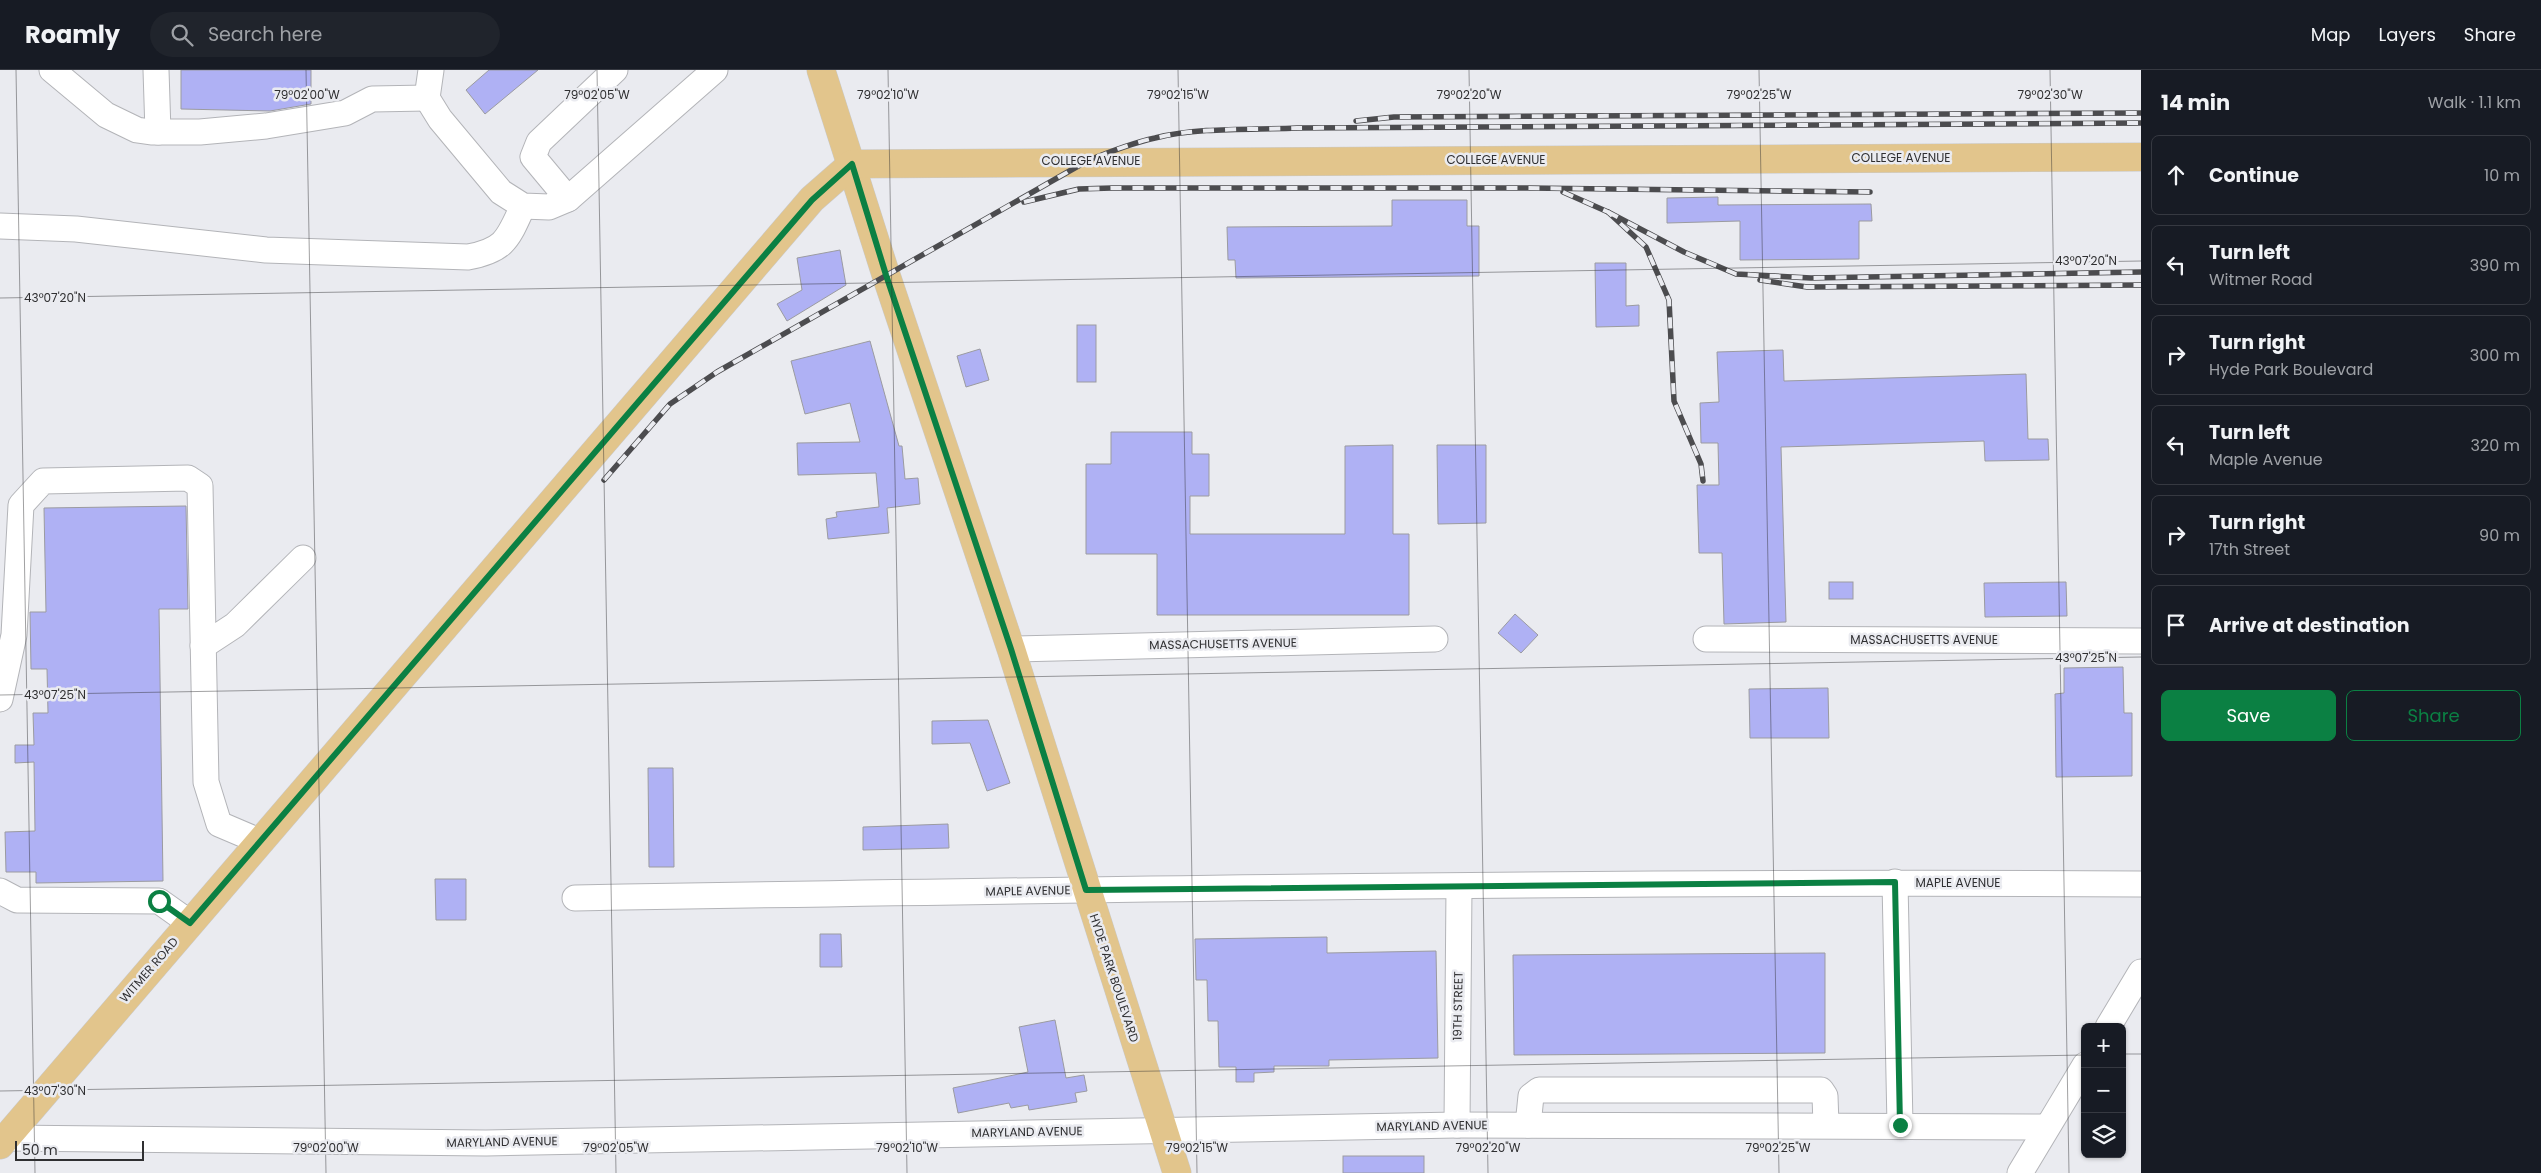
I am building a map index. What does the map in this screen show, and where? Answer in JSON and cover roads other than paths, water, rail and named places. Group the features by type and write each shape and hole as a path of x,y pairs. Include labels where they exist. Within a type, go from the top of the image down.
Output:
{"main road":[{"name":"HYDE PARK BOULEVARD","path":"820,70 852,164 886,275 1011,649 1177,1173"},
{"name":"COLLEGE AVENUE","path":"852,164 2141,157"},
{"name":"WITMER ROAD","path":"3,1142 259,841 812,200 852,164"}],"street":[{"path":"52,70 106,115 137,130 158,132 200,132 266,126 346,113 372,99 427,98"},
{"path":"156,70 158,132"},
{"path":"431,70 427,98 440,119 501,192 523,206 548,207 568,200 715,70"},
{"path":"568,200 533,157 539,142 615,70"},
{"path":"0,226 76,229 266,250 468,257 490,253 507,240 523,206"},
{"path":"0,699 14,635 21,505 43,481 188,478 200,486 206,782 219,824 259,841"},
{"path":"203,646 235,625 303,558"},
{"name":"MASSACHUSETTS AVENUE","path":"1011,649 1435,639"},
{"name":"MASSACHUSETTS AVENUE","path":"1706,639 2141,641"},
{"path":"1895,882 1900,1125"},
{"name":"MAPLE AVENUE","path":"575,898 1086,890 1895,882 2141,884"},
{"name":"19TH STREET","path":"1457,1125 1459,887"},
{"path":"0,891 17,900 159,901 190,923"},
{"path":"2110,1023 2141,972"},
{"path":"2020,1173 2083,1068"},
{"path":"1528,1125 1531,1096 1539,1090 1821,1090 1825,1096 1826,1125"},
{"name":"MARYLAND AVENUE","path":"3,1142 486,1142 1457,1125 1900,1125 2047,1127"}],"railway":[{"path":"1356,121 1394,117 2141,113"},
{"path":"604,480 670,404 717,372 1087,161 1129,145 1172,134 1297,128 2141,123"},
{"path":"1024,202 1079,189 1112,188 1528,188 1870,192"},
{"path":"1563,192 1608,212 1646,247 1669,300 1674,401 1701,464 1703,481"},
{"path":"1608,212 1684,252 1736,274 1811,278 2141,272"},
{"path":"1760,280 1807,287 2141,285"}]}
